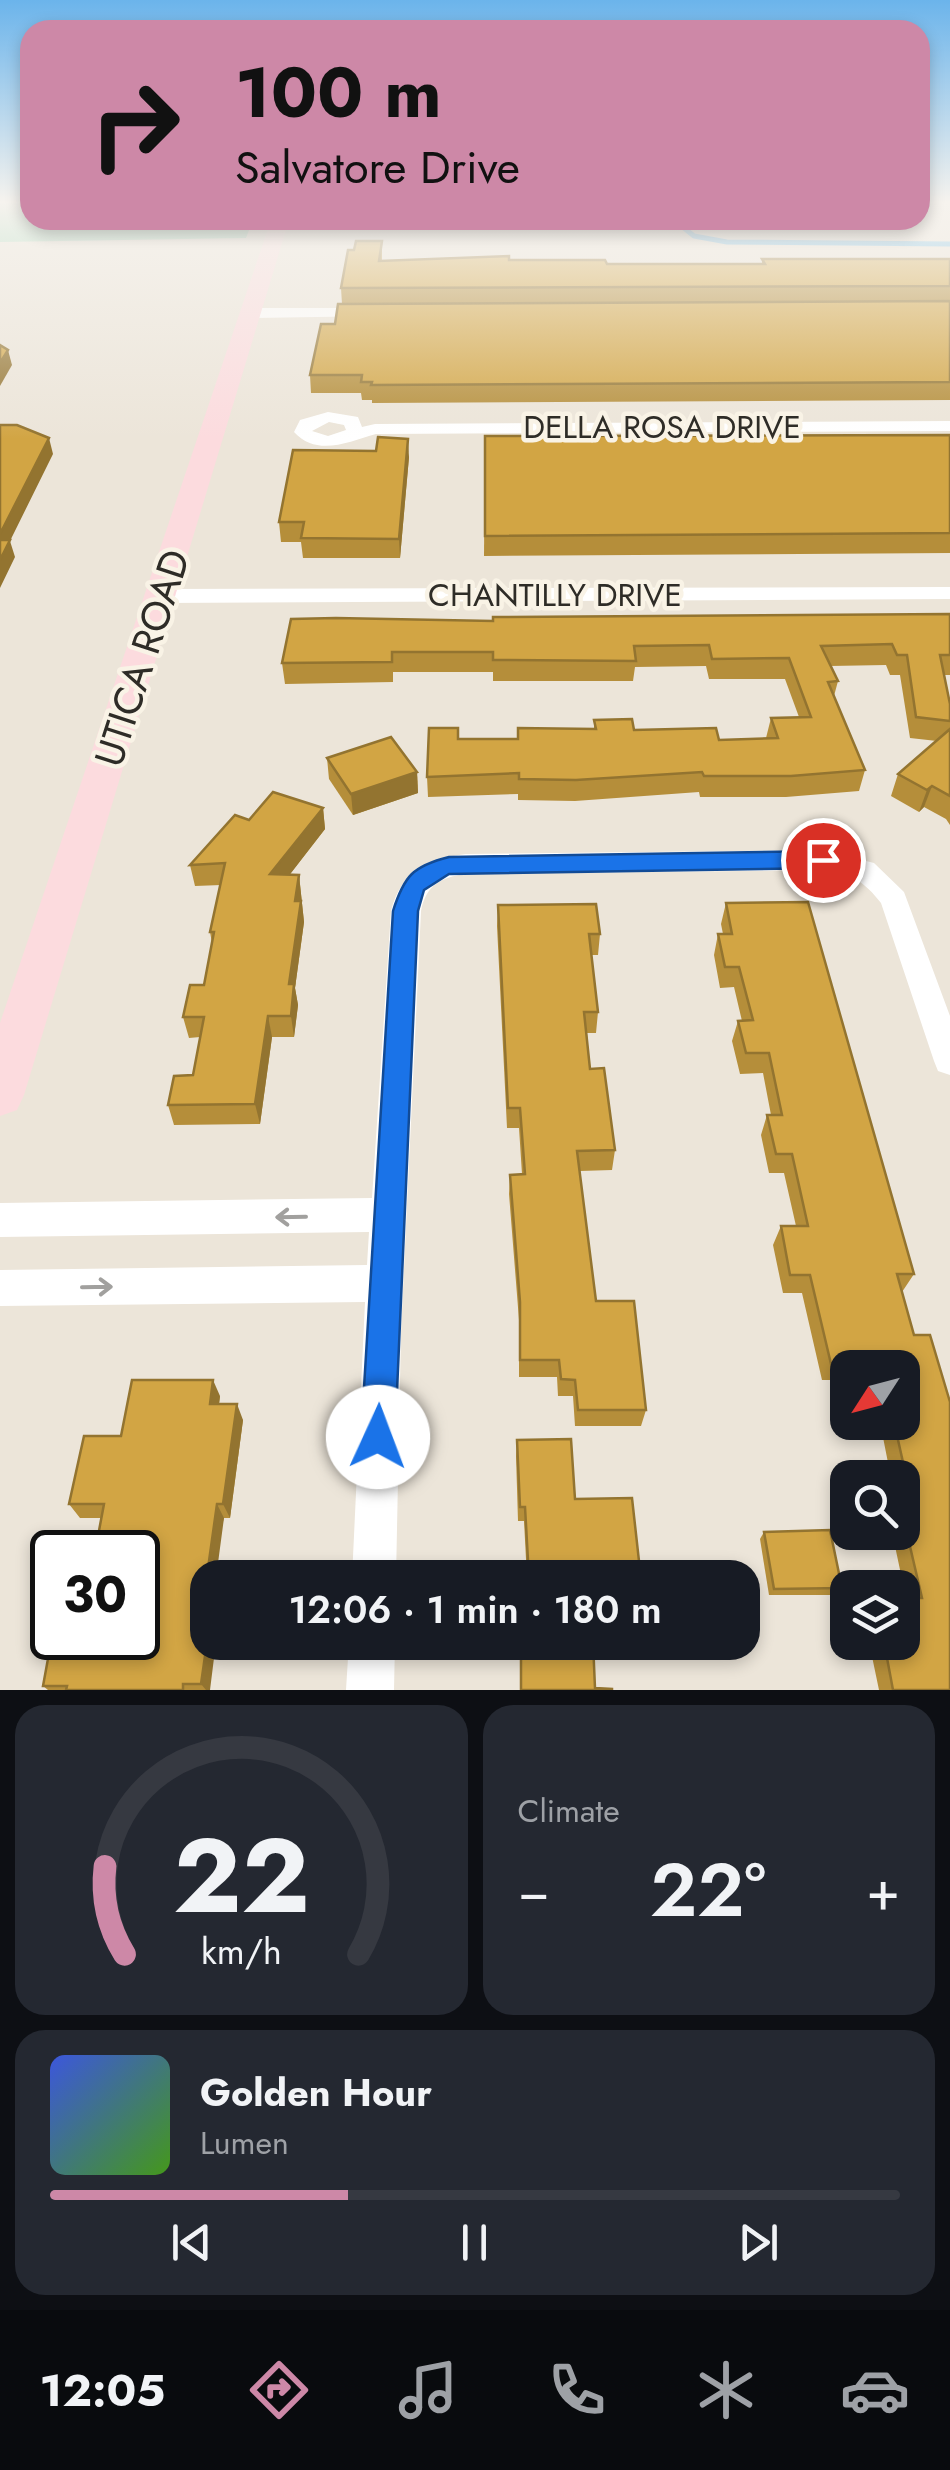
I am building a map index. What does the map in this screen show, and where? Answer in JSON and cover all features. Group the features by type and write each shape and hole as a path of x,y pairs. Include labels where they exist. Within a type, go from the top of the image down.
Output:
{"street":[{"name":"UTICA ROAD","path":"0,1094 260,282"},
{"path":"250,313 400,312"},
{"name":"DELLA ROSA DRIVE","path":"351,428 950,426"},
{"name":"CHANTILLY DRIVE","path":"161,596 950,593"},
{"path":"375,1560 384,1283 406,911 408,896 421,877 449,866 486,864 823,860 866,870 878,878 894,900 950,1061"},
{"path":"0,1220 388,1215"},
{"path":"0,1288 384,1283"},
{"path":"370,1690 371,1660"}],"building":[{"path":"342,282 950,282 950,286 341,288"},
{"path":"950,301 950,382 371,385 372,382 361,382 362,375 310,375 321,324 335,324 338,304"},
{"path":"0,345 8,350 0,363"},
{"path":"0,425 17,425 49,438 0,534"},
{"path":"950,435 950,533 485,536 485,436"},
{"path":"378,437 408,439 399,539 301,538 304,522 279,522 293,450 376,451"},
{"path":"0,540 10,540 0,560"},
{"path":"950,614 950,655 940,655 950,721 916,717 907,655 897,655 892,644 821,646 838,681 828,682 865,770 791,776 704,776 702,772 576,780 519,779 519,773 427,777 429,728 458,728 458,739 518,739 518,728 596,729 594,720 632,719 634,730 716,728 719,740 778,738 771,718 811,717 789,658 712,659 709,645 634,646 636,661 493,660 493,652 392,652 392,662 282,663 291,619 493,621 493,617"},
{"path":"950,729 950,796 932,786 927,790 898,774"},
{"path":"391,737 417,772 351,794 327,758"},
{"path":"273,792 323,808 270,874 299,875 295,901 301,901 289,984 294,984 291,1016 268,1016 255,1104 168,1105 174,1076 193,1075 204,1017 183,1017 190,985 204,985 214,932 210,932 225,863 190,865 235,815 249,820"},
{"path":"808,902 914,1274 897,1274 914,1335 930,1335 950,1402 950,1690 893,1690 887,1660 920,1660 920,1570 915,1570 911,1550 920,1550 920,1460 902,1460 898,1440 920,1440 920,1350 830,1350 830,1360 810,1275 790,1275 781,1226 808,1226 792,1154 776,1154 767,1115 782,1115 769,1053 746,1053 738,1021 753,1020 739,967 725,967 718,934 732,934 726,903"},
{"path":"596,904 600,934 589,934 598,1012 584,1012 590,1069 604,1068 615,1150 577,1151 596,1301 634,1301 646,1410 578,1410 575,1380 561,1379 559,1360 520,1360 520,1302 510,1175 525,1174 520,1108 508,1108 498,905"},
{"path":"132,1380 213,1380 210,1404 237,1404 223,1504 217,1504 209,1560 190,1560 190,1660 204,1660 201,1684 183,1684 183,1690 66,1690 67,1686 43,1686 48,1660 160,1660 160,1530 99,1530 104,1504 69,1504 84,1436 121,1436"},
{"path":"571,1439 575,1499 632,1498 639,1560 528,1560 525,1507 520,1507 517,1440"},
{"path":"830,1530 830,1550 834,1550 838,1570 830,1570 830,1588 774,1589 764,1532"},
{"path":"521,1660 594,1660 595,1688 612,1689 612,1690 521,1690"}],"route":[{"path":"378,1437 406,911 413,886 421,877 449,866 823,860"}]}
